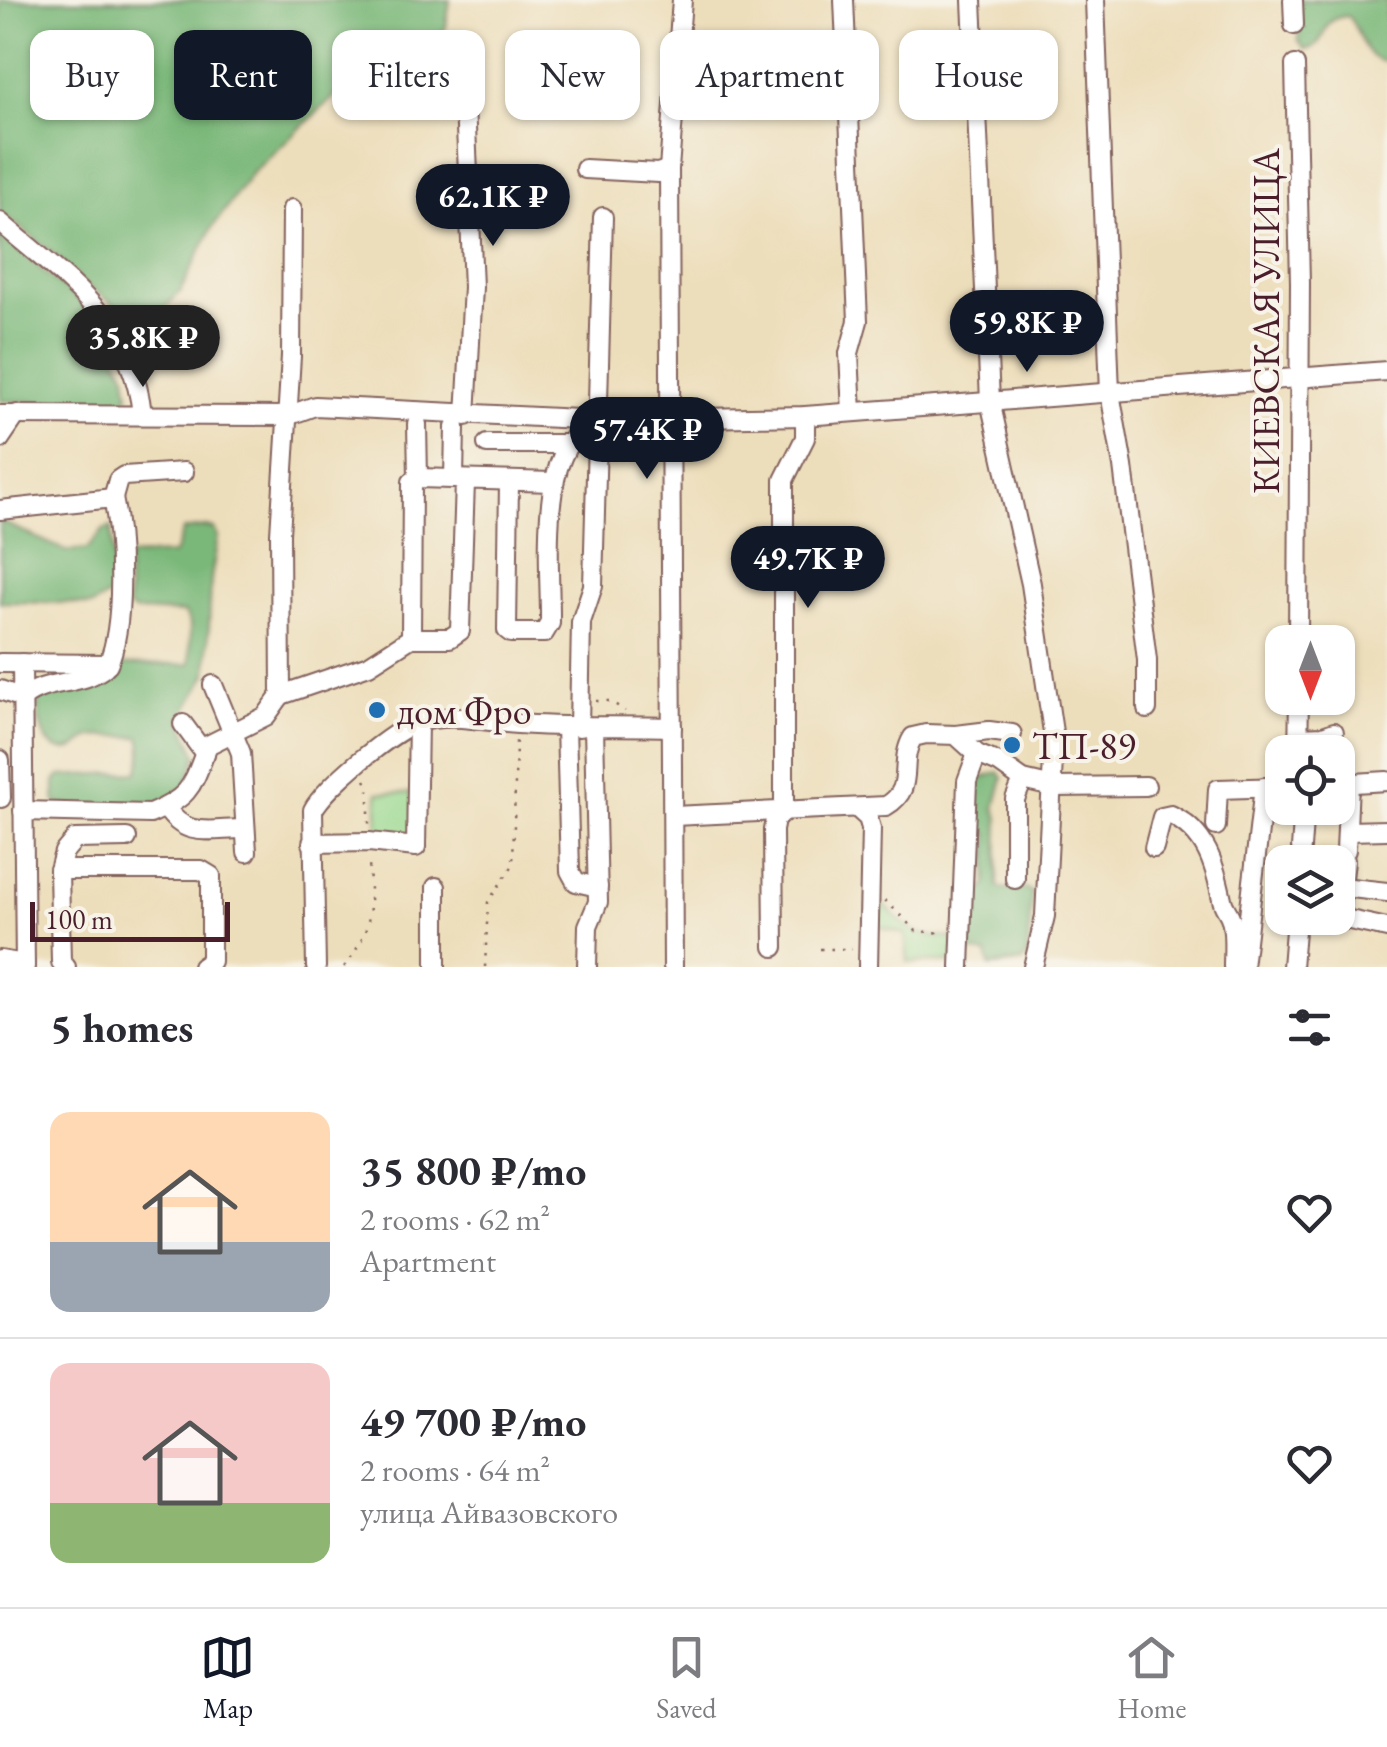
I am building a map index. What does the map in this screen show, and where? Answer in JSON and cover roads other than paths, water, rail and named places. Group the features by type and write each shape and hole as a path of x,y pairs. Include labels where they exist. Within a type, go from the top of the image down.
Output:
{"street":[{"path":"673,967 669,169 682,0"},
{"path":"844,0 858,321 849,353 852,412"},
{"path":"972,0 990,401 1031,584 1053,729 1045,916 1034,967"},
{"path":"1094,0 1110,393 1147,660 1147,709"},
{"path":"1293,0 1294,25"},
{"name":"КИЕВСКАЯ УЛИЦА","path":"1295,65 1300,379 1298,625"},
{"path":"281,695 369,666 411,638 450,638 460,631 461,421 473,288 466,120"},
{"path":"585,169 658,173 669,169"},
{"path":"0,760 0,798 24,804 150,814 188,792 208,745 266,716 281,695 280,534 292,209"},
{"path":"598,886 576,882 570,871 582,702 581,622 593,586 603,217"},
{"path":"0,222 103,313 130,360 142,414"},
{"path":"0,440 9,415 287,416 315,406 444,410 461,421 805,416 1387,372"},
{"path":"774,947 773,830 775,820 784,812 784,480 806,438 805,416"},
{"path":"508,482 507,630 544,633 550,623 552,482 577,429 600,420"},
{"path":"411,638 410,488 418,478 417,424"},
{"path":"487,444 567,444"},
{"path":"23,698 44,685 89,676 108,664 113,652 119,586 120,543 113,498 118,480 124,476 184,472"},
{"path":"418,478 552,482"},
{"path":"0,510 113,498"},
{"path":"0,663 108,664"},
{"path":"0,960 25,966 22,664"},
{"path":"213,685 241,752 246,852"},
{"path":"0,690 23,698"},
{"path":"316,967 314,810 317,802 383,744 418,722 446,718 580,727 672,727"},
{"path":"312,843 368,842 416,847 418,722"},
{"path":"182,724 205,754"},
{"path":"580,727 598,886 598,902 588,926 587,967"},
{"path":"673,816 886,806 904,788 906,749 914,737 989,730 1012,734"},
{"path":"1326,735 1334,732"},
{"path":"956,735 977,754 1000,763 1024,780 1052,787 1146,786"},
{"path":"960,967 968,781 977,754"},
{"path":"1015,879 1015,799 1024,780"},
{"path":"1355,783 1387,781"},
{"path":"1216,826 1218,789 1265,787"},
{"path":"166,808 177,825 186,829 244,829"},
{"path":"856,808 868,818 871,828 868,958"},
{"path":"1154,848 1162,818 1171,816 1182,821 1206,848 1219,876 1224,907 1240,936 1243,967"},
{"path":"1233,967 1265,823"},
{"path":"1353,845 1387,830"},
{"path":"66,967 61,962 60,870 64,852 75,839 127,838"},
{"path":"60,870 201,870 211,876 211,960 202,967"},
{"path":"436,887 436,967"},
{"path":"1355,889 1387,892"},
{"path":"24,903 60,904"},
{"path":"1355,921 1387,928"},
{"path":"1292,967 1295,935"}],"place":[{"name":"дом Фро","path":"377,710"},
{"name":"ТП-89","path":"1012,745"}]}
